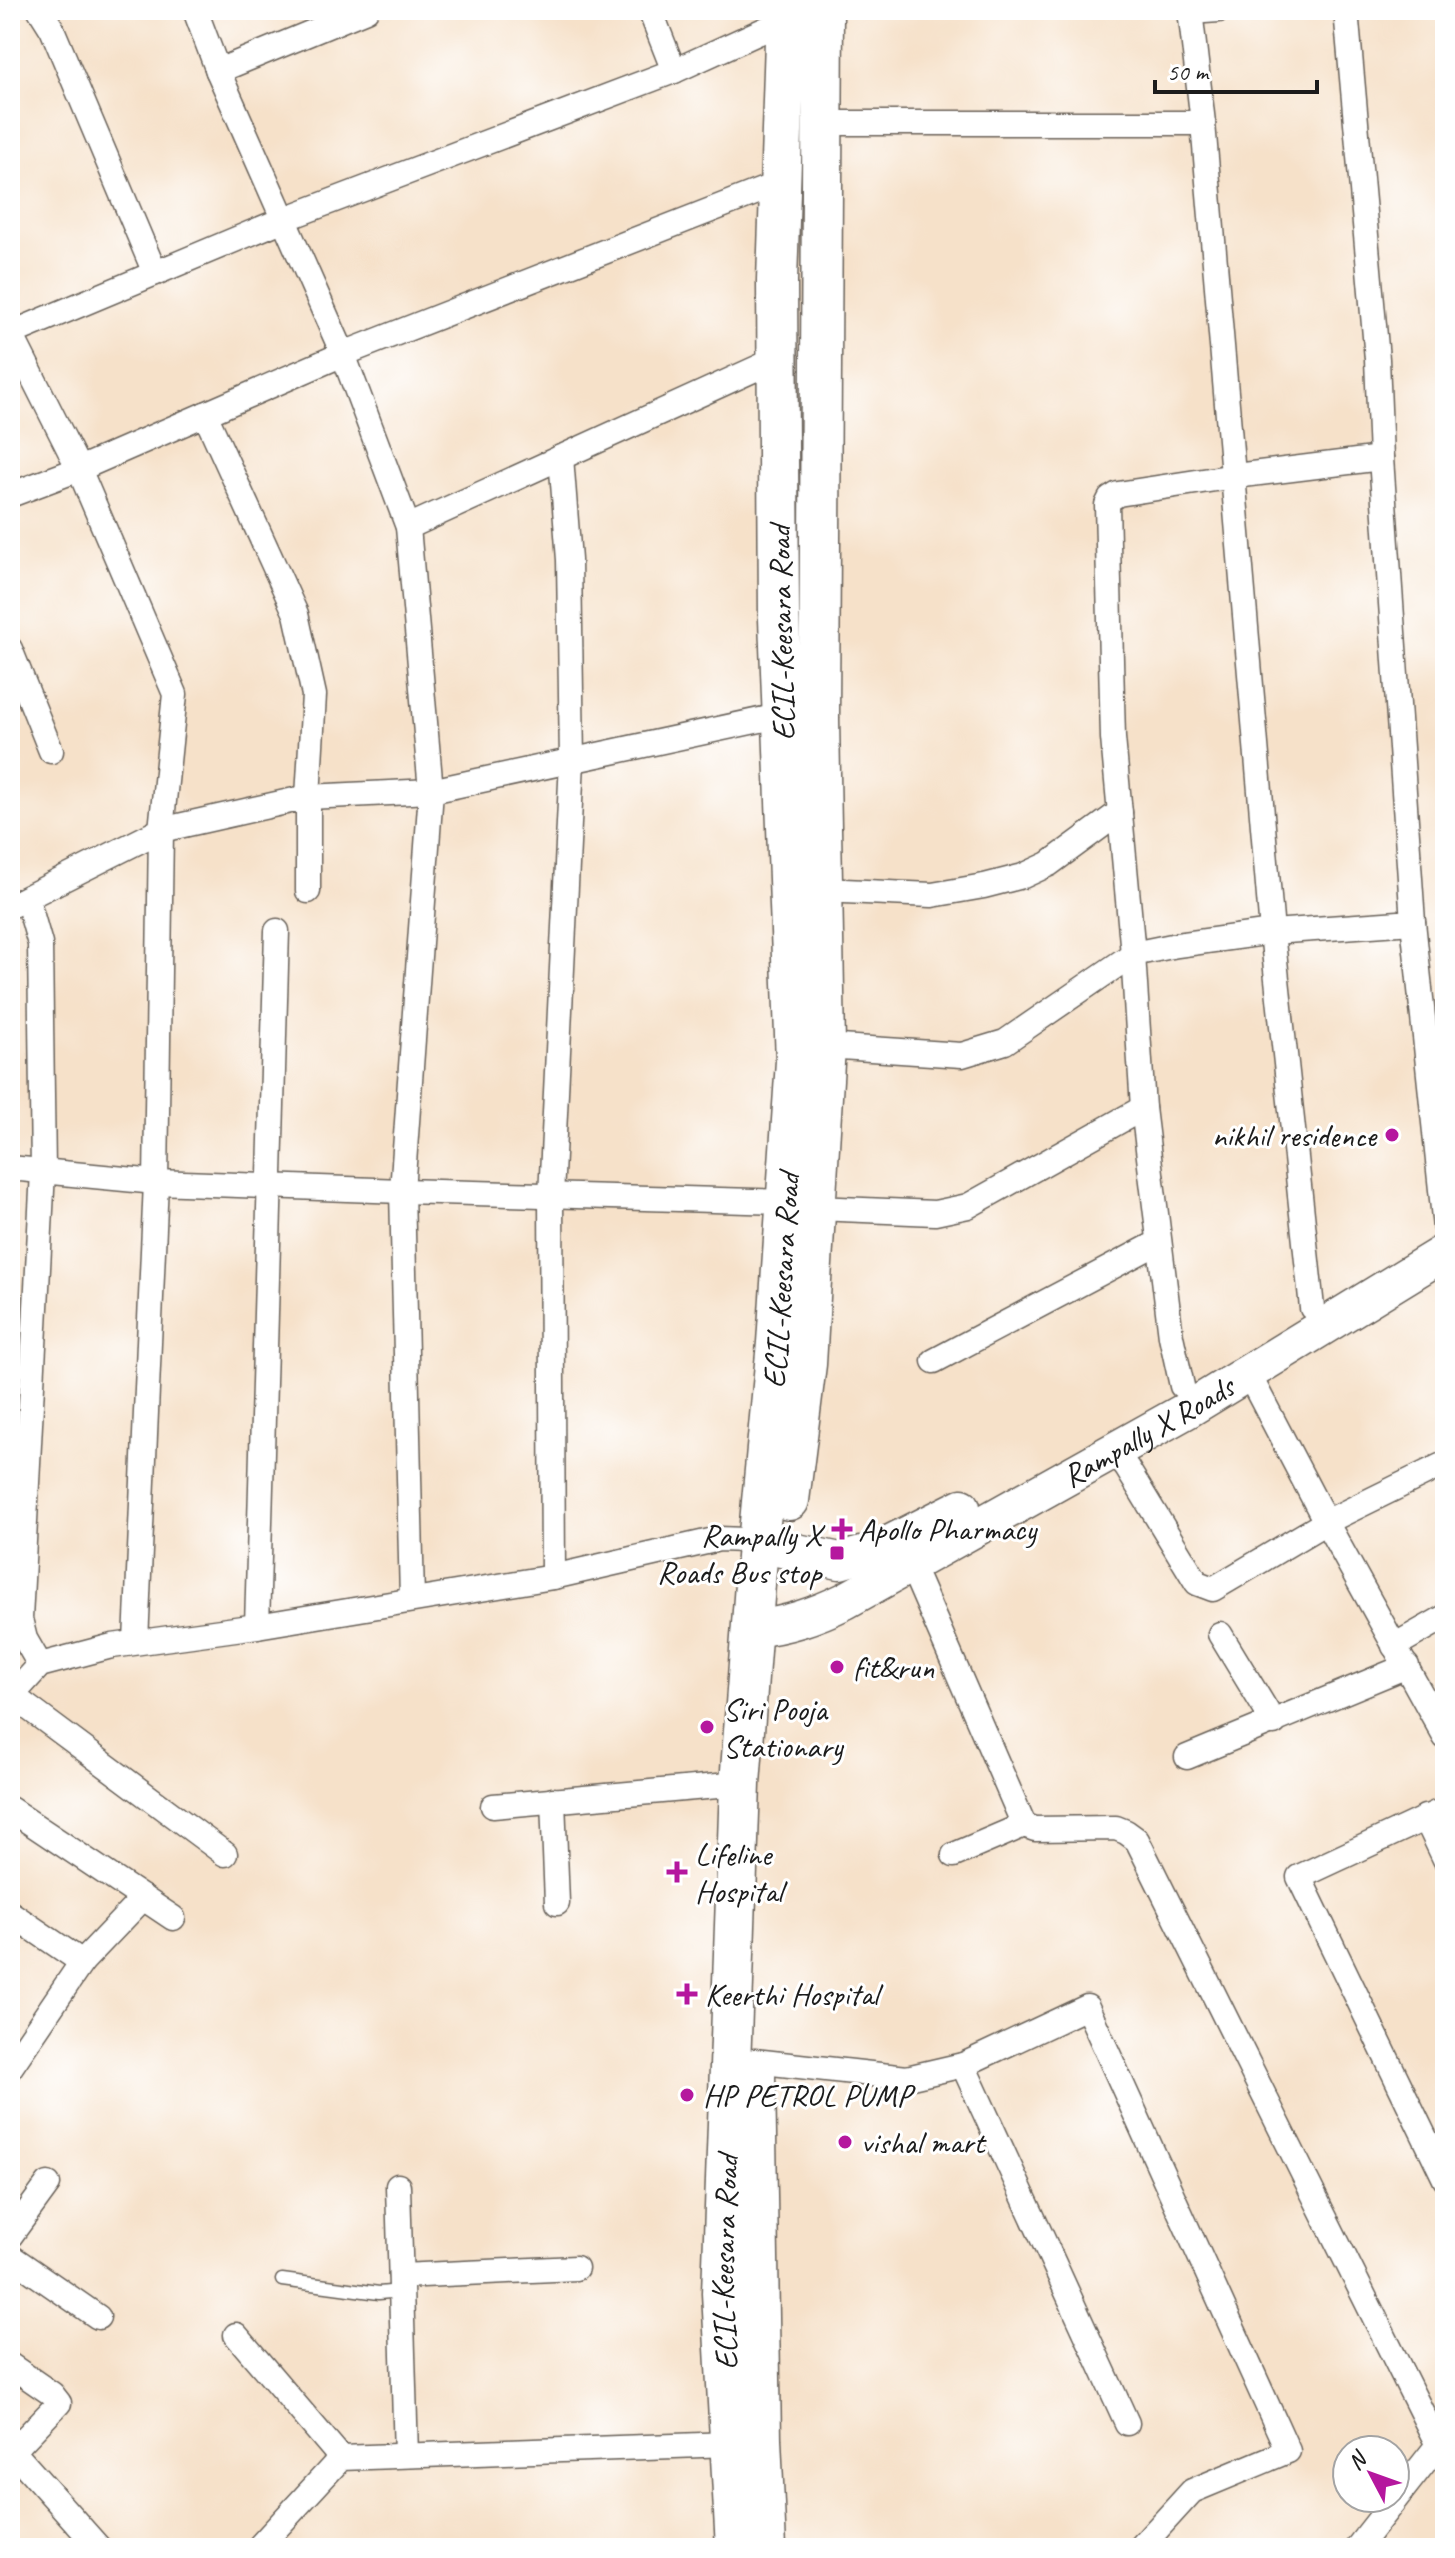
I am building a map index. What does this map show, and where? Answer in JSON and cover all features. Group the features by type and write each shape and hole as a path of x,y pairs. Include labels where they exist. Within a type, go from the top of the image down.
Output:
{"main road":[{"name":"ECIL-Keesara Road","path":"801,1205 825,1046 819,688 823,123 804,13"},
{"name":"ECIL-Keesara Road","path":"766,2548 754,2061 766,1787 766,1628 771,1546 806,1364 779,619 777,359 780,183 804,13"},
{"name":"Rampally X Roads","path":"766,1628 812,1617 905,1552 1445,1229"},
{"name":"Rampally X Roads","path":"771,1546 840,1561 875,1551 905,1552 1114,1451 1445,1252"},
{"name":"ECIL-Keesara Road","path":"736,2548 722,2293 740,1784 766,1628"}],"street":[{"path":"40,10 52,29 155,273"},
{"path":"195,10 282,220 343,354 408,527 431,791 402,1191 412,1599"},
{"path":"218,71 333,16 366,10"},
{"path":"650,10 674,71"},
{"path":"136,1642 156,1182 161,830 175,694 79,469 10,333 282,220 674,71 804,13 833,10"},
{"path":"1219,10 1190,11 1235,476 1272,932 1312,1308"},
{"path":"1346,10 1377,359 1413,922 1445,1229"},
{"path":"823,123 1203,123"},
{"path":"10,495 79,469 343,354 780,183"},
{"path":"408,527 777,359"},
{"path":"205,414 296,614 314,695 308,797 308,891"},
{"path":"553,1577 551,1196 572,761 569,560 561,457"},
{"path":"1182,1386 1171,1336 1143,1108 1133,954 1113,738 1107,505 1118,494 1381,458"},
{"path":"10,649 51,751"},
{"path":"40,1665 25,1639 20,1619 43,1171 40,944 19,902 161,830 308,797 431,791 783,715"},
{"path":"822,890 932,895 1023,876 1049,864 1120,812"},
{"path":"825,1046 962,1055 1005,1042 1133,954 1272,932 1413,922"},
{"path":"257,1626 277,931"},
{"path":"10,1168 156,1182 801,1205 935,1213 968,1206 1143,1108"},
{"path":"934,1361 1159,1242"},
{"path":"1248,1373 1445,1737"},
{"path":"1114,1451 1197,1583 1213,1589 1326,1522 1445,1466"},
{"path":"225,1854 11,1696 40,1665 112,1646 257,1626 553,1577 719,1539 745,1540 771,1546"},
{"path":"905,1552 1024,1825"},
{"path":"1187,1757 1274,1723 1401,1656 1445,1617"},
{"path":"1220,1634 1274,1723"},
{"path":"493,1806 740,1784"},
{"path":"553,1800 557,1903"},
{"path":"10,1809 173,1918"},
{"path":"1445,1859 1435,1813 1299,1877 1435,2132 1445,2179"},
{"path":"954,1855 1024,1825 1035,1829 1116,1828 1137,1840 1441,2449 1357,2548"},
{"path":"10,2068 82,1962 143,1898"},
{"path":"10,1915 82,1962"},
{"path":"754,2061 907,2078 963,2065 1087,2007 1288,2451 1192,2491 1140,2548"},
{"path":"963,2065 1127,2423"},
{"path":"10,2236 48,2184"},
{"path":"398,2186 406,2455"},
{"path":"10,2256 98,2317"},
{"path":"401,2284 576,2268"},
{"path":"236,2335 341,2458"},
{"path":"10,2365 52,2394 59,2403 12,2449 86,2544"},
{"path":"260,2546 341,2458 730,2444"}],"lane":[{"path":"282,2280 379,2293 401,2284"}],"place":[{"name":"nikhil residence","path":"1392,1135"},
{"name":"Apollo Pharmacy","path":"842,1529"},
{"name":"Rampally X Roads Bus stop","path":"837,1553"},
{"name":"fit&run","path":"837,1667"},
{"name":"Siri Pooja Stationary","path":"707,1727"},
{"name":"Lifeline Hospital","path":"677,1872"},
{"name":"Keerthi Hospital","path":"687,1994"},
{"name":"HP PETROL PUMP","path":"687,2095"},
{"name":"vishal mart","path":"845,2142"}]}
